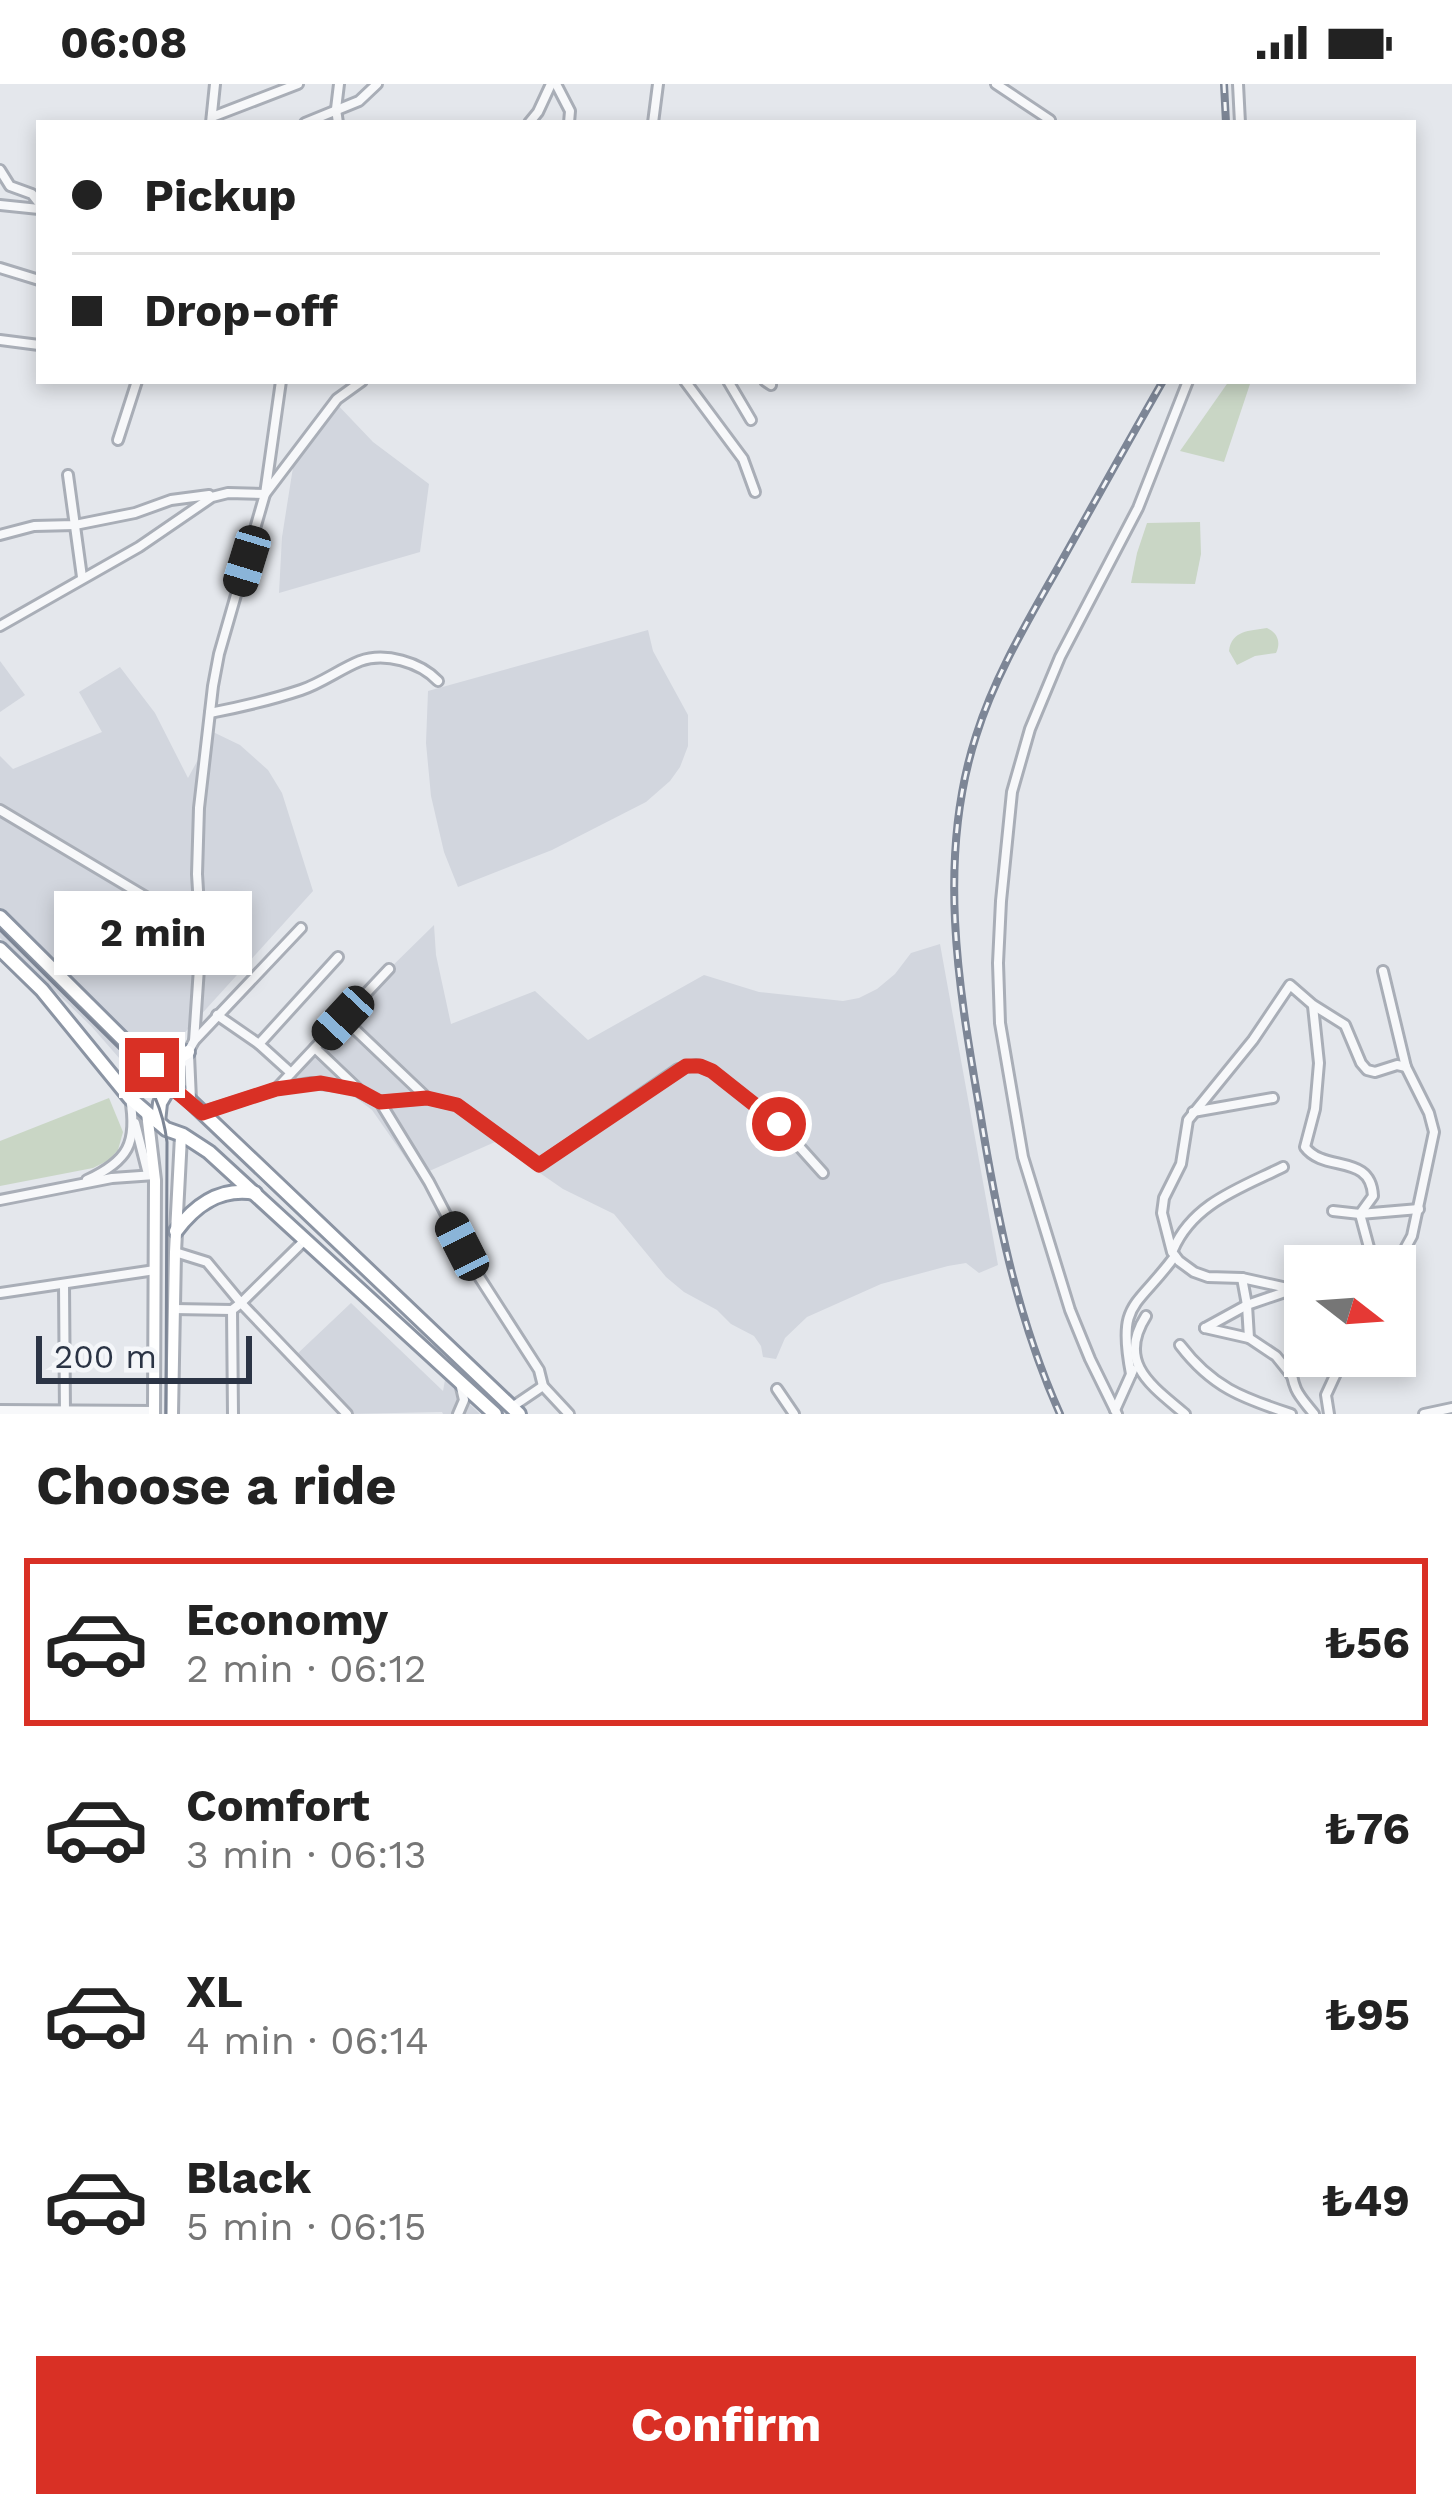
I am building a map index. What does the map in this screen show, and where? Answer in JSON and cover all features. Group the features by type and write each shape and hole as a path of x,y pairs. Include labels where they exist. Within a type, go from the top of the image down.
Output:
{"highway":[{"path":"0,917 170,1086 515,1410"},
{"path":"0,950 42,990 146,1117 209,1152 495,1414"},
{"path":"142,1055 174,1061 191,1047"},
{"path":"146,1117 170,1086"},
{"path":"185,1137 191,1124 191,1102"},
{"path":"176,1231 194,1210 215,1196 256,1193"}],"main road":[{"path":"146,1117 155,1270 154,1412"},
{"path":"172,1414 175,1252 185,1137"}],"street":[{"path":"215,84 212,120 298,84"},
{"path":"337,118 339,84"},
{"path":"337,118 377,84"},
{"path":"531,120 554,84 568,106 569,120"},
{"path":"652,120 658,84"},
{"path":"996,84 1050,120"},
{"path":"1238,84 1240,120"},
{"path":"0,170 10,186 32,194 36,201"},
{"path":"0,206 36,206"},
{"path":"0,268 36,279"},
{"path":"0,340 36,345"},
{"path":"118,440 136,384"},
{"path":"191,1102 201,939 199,825 210,713 219,654 266,494 281,384"},
{"path":"266,494 337,399 358,384"},
{"path":"687,384 743,459 755,492"},
{"path":"730,384 751,420"},
{"path":"1116,1412 1070,1310 1018,1133 998,1003 1003,883 1012,792 1036,712 1138,508 1187,384"},
{"path":"68,475 82,577"},
{"path":"0,535 135,513 171,500 266,494"},
{"path":"0,626 139,547 217,495"},
{"path":"210,713 310,687 366,659 402,661 438,681"},
{"path":"0,810 171,912 201,939"},
{"path":"170,1086 191,1047 217,1015 301,928"},
{"path":"260,1044 338,957"},
{"path":"276,1089 389,969"},
{"path":"1383,971 1406,1067 1434,1132 1407,1245"},
{"path":"1284,1288 1242,1278 1199,1275 1174,1254 1162,1208 1181,1164 1184,1130 1193,1112 1253,1040 1290,985 1348,1029 1367,1070 1406,1067"},
{"path":"1313,1005 1319,1063 1316,1109 1305,1147 1312,1156 1366,1175 1373,1196 1360,1214"},
{"path":"217,1015 260,1044 291,1073"},
{"path":"343,1018 427,1098"},
{"path":"315,1048 361,1091"},
{"path":"380,1102 427,1098 457,1105 539,1165 677,1069 700,1066 779,1124 823,1173"},
{"path":"202,1113 276,1089 321,1083 340,1084 380,1102 476,1272 539,1370 543,1386 568,1414"},
{"path":"1193,1112 1273,1098"},
{"path":"74,1185 119,1162 146,1117"},
{"path":"1131,1374 1127,1315 1174,1254 1184,1229 1203,1209 1283,1167"},
{"path":"0,1200 151,1174"},
{"path":"1334,1211 1360,1214 1419,1209"},
{"path":"1360,1214 1368,1245"},
{"path":"174,1309 232,1310 307,1239"},
{"path":"175,1252 206,1262 347,1414"},
{"path":"0,1293 155,1270"},
{"path":"1242,1278 1249,1338"},
{"path":"64,1284 65,1412"},
{"path":"1284,1292 1247,1305 1205,1328 1249,1338 1284,1366"},
{"path":"232,1310 233,1414"},
{"path":"1116,1412 1136,1363 1136,1336 1146,1316"},
{"path":"1180,1345 1226,1389 1291,1414"},
{"path":"1136,1363 1149,1384 1185,1414"},
{"path":"1292,1377 1298,1394 1314,1414"},
{"path":"1329,1414 1325,1400 1334,1377"},
{"path":"458,1414 464,1400 460,1381"},
{"path":"515,1410 543,1386"},
{"path":"777,1389 794,1414"},
{"path":"1424,1414 1452,1408"},
{"path":"0,1410 154,1412"}],"shaded area":[{"path":"333,400 373,442 429,484 420,552 279,593 294,461 312,425"},
{"path":"648,630 653,651 688,715 688,746 670,781 646,802 552,850 458,887 431,796 428,691"},
{"path":"0,661 25,695 0,712"},
{"path":"120,667 155,713 188,778 213,732 240,745 268,770 282,793 313,891 140,1082 92,1027 0,938 0,756 13,769 102,732 79,692"},
{"path":"434,925 451,1024 535,991 588,1040 704,975 759,992 843,1001 877,989 911,953 940,944 998,1265 979,1273 966,1263 881,1284 807,1317 785,1338 776,1359 763,1357 754,1336 666,1277 614,1214 563,1189 495,1142 418,1176 372,1110 355,1097 329,1089 279,1090 274,1082"},
{"path":"351,1303 443,1391 445,1380 480,1414 347,1414 295,1356"}],"green space":[{"path":"1227,384 1250,384 1224,462 1180,451"},
{"path":"1200,522 1195,584 1131,583 1147,523"},
{"path":"1267,628 1278,639 1276,653 1237,665 1229,651 1234,639"},
{"path":"109,1098 123,1132 109,1160 93,1168 0,1186 0,1141"}],"tram line":[{"path":"0,930 131,1060 159,1109 167,1142 166,1414"}],"railway":[{"path":"1224,84 1226,120"},
{"path":"1060,1414 1020,1301 986,1146 959,967 954,874 957,828 976,736 1003,669 1161,384"}],"route":[{"path":"152,1065 202,1113 276,1089 321,1083 340,1084 380,1102 442,1100 457,1105 539,1165 686,1066 712,1071 779,1124"}]}
